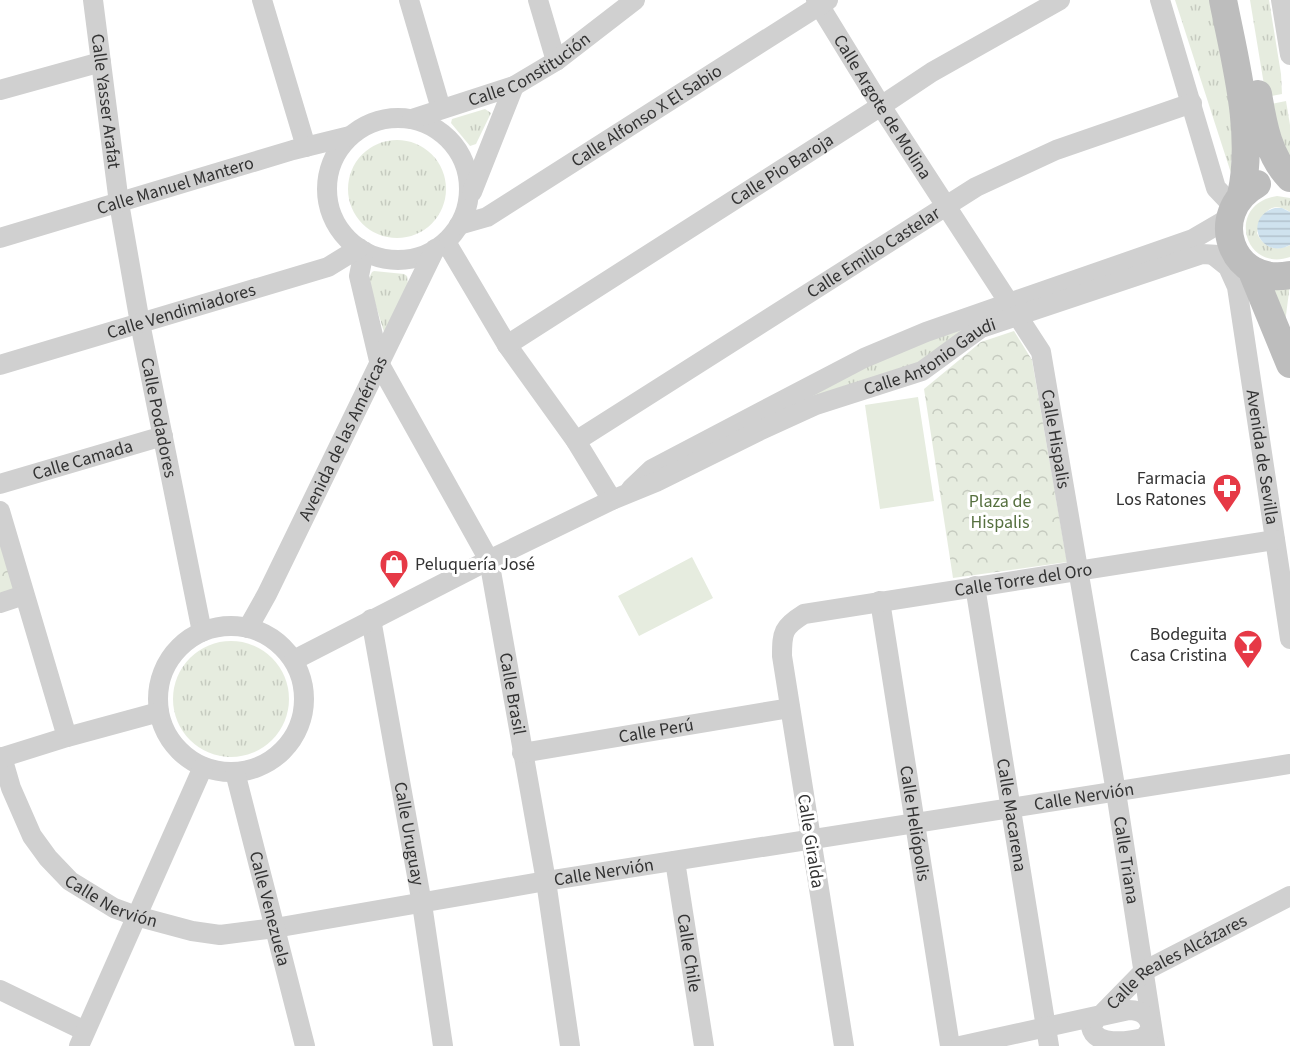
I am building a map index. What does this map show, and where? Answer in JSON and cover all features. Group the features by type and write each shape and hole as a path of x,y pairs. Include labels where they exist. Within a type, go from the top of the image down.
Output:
{"main road":[{"path":"1223,0 1245,125 1246,163 1226,207 1229,238 1234,251 1247,266 1290,364"},
{"path":"1240,0 1264,125 1276,157 1290,179"},
{"path":"1226,207 1262,181 1290,179"},
{"path":"1247,266 1273,277 1290,275"}],"street":[{"name":"Calle Yasser Arafat","path":"93,0 119,202"},
{"path":"262,0 306,147"},
{"path":"409,0 441,109"},
{"path":"538,0 556,62"},
{"name":"Calle Constitución","path":"412,119 514,86 556,62 635,0"},
{"name":"Calle Pio Baroja","path":"507,345 932,72 1060,0"},
{"path":"1160,0 1226,207"},
{"path":"1281,0 1290,55"},
{"name":"Calle Argote de Molina","path":"821,2 881,106 1012,309"},
{"name":"Calle Alfonso X El Sabio","path":"459,225 487,217 821,2"},
{"path":"0,90 101,62"},
{"path":"468,200 468,173 460,153 437,129 412,119 397,117 368,123 350,136 330,164 326,190 329,207 335,223 346,237 362,250 382,258 400,260 419,257 441,245 459,225 514,86"},
{"name":"Calle Emilio Castelar","path":"576,441 976,187 1056,150 1192,103"},
{"name":"Calle Manuel Mantero","path":"0,238 350,136"},
{"name":"Calle Podadores","path":"119,202 140,323 202,632"},
{"name":"Calle Antonio Gaudi","path":"294,660 489,560 620,496 656,482 759,430 816,405 915,375 1012,309 1193,239 1226,207"},
{"path":"441,245 507,345 576,441 620,496"},
{"name":"Avenida de las Américas","path":"248,628 441,245"},
{"name":"Calle Vendimiadores","path":"0,365 328,267 362,250"},
{"name":"Calle Brasil","path":"362,250 359,276 380,365 489,560 546,881 570,1046"},
{"path":"1208,253 1247,266 1240,311"},
{"path":"1208,253 1225,263 1233,274 1240,311"},
{"name":"Calle Antonio Gaudi","path":"620,496 652,469 864,358 926,332 1208,253"},
{"name":"Calle Hispalis","path":"1012,309 1041,352 1078,569"},
{"name":"Avenida de Sevilla","path":"1240,311 1290,639"},
{"name":"Calle Camada","path":"0,484 163,436"},
{"path":"0,511 67,737"},
{"name":"Calle Torre del Oro","path":"782,636 790,623 804,614 1078,569 1275,540"},
{"name":"Calle Triana","path":"1078,569 1116,792 1155,1046"},
{"name":"Calle Macarena","path":"975,586 1047,1036"},
{"path":"0,603 24,595"},
{"name":"Calle Heliópolis","path":"880,601 950,1046"},
{"name":"Calle Uruguay","path":"371,620 422,904 443,1046"},
{"path":"225,626 248,628 274,640 294,660 305,695 302,718 295,735 284,750 270,761 249,770 235,772 213,770 184,755 173,743 164,728 159,712 159,688 167,665 181,646 202,632 225,626"},
{"name":"Calle Giralda","path":"782,636 782,656 844,1046"},
{"name":"Calle Perú","path":"522,753 790,708"},
{"path":"1,758 159,712"},
{"name":"Calle Nervión","path":"1,758 10,788 32,836 48,858 70,881 114,908 206,934 275,928 546,881 1290,764"},
{"path":"0,990 82,1038 203,766"},
{"name":"Calle Venezuela","path":"235,772 305,1046"},
{"name":"Calle Chile","path":"675,861 704,1046"},
{"name":"Calle Reales Alcázares","path":"960,1046 1047,1036 1101,1015 1144,971 1290,896"},
{"path":"1137,1010 1146,1015 1151,1024 1149,1032 1142,1039 1105,1044 1096,1038 1092,1029 1093,1022 1101,1015 1137,1010"}],"green space":[{"path":"1175,0 1214,0 1234,111 1231,173"},
{"path":"1250,0 1269,0 1282,94 1266,97"},
{"path":"1286,101 1290,125 1290,155 1285,156 1267,105"},
{"path":"485,109 491,113 476,144 470,146 451,123 452,119"},
{"path":"397,140 416,144 432,154 442,170 446,189 442,208 432,224 416,234 397,238 378,234 362,224 352,208 348,189 352,170 362,154 378,144"},
{"path":"1277,196 1290,198 1290,212 1283,208 1272,208 1261,220 1257,233 1270,247 1280,248 1290,245 1290,257 1274,259 1261,255 1252,247 1247,236 1246,223 1251,211 1261,202"},
{"path":"374,271 407,276 408,284 384,332 368,280"},
{"path":"1265,284 1290,284 1285,323"},
{"path":"967,323 971,328 915,366 762,424 874,359"},
{"name":"Plaza de Hispalis","path":"1014,331 1032,360 1067,562 953,578 924,389 981,342"},
{"path":"918,397 934,501 880,509 865,405"},
{"path":"0,542 14,590 0,594"},
{"path":"692,557 713,598 639,636 618,596"},
{"path":"231,641 253,645 272,658 285,677 289,699 285,721 272,740 253,753 231,757 209,753 190,740 177,721 173,699 177,677 190,658 209,645"}],"water":[{"path":"1275,208 1282,208 1290,212 1290,245 1279,248 1263,243 1257,228 1259,220 1265,213"}],"place":[{"name":"Farmacia Los Ratones","path":"1227,514"},
{"name":"Peluquería José","path":"394,590"},
{"name":"Bodeguita Casa Cristina","path":"1248,670"}]}
